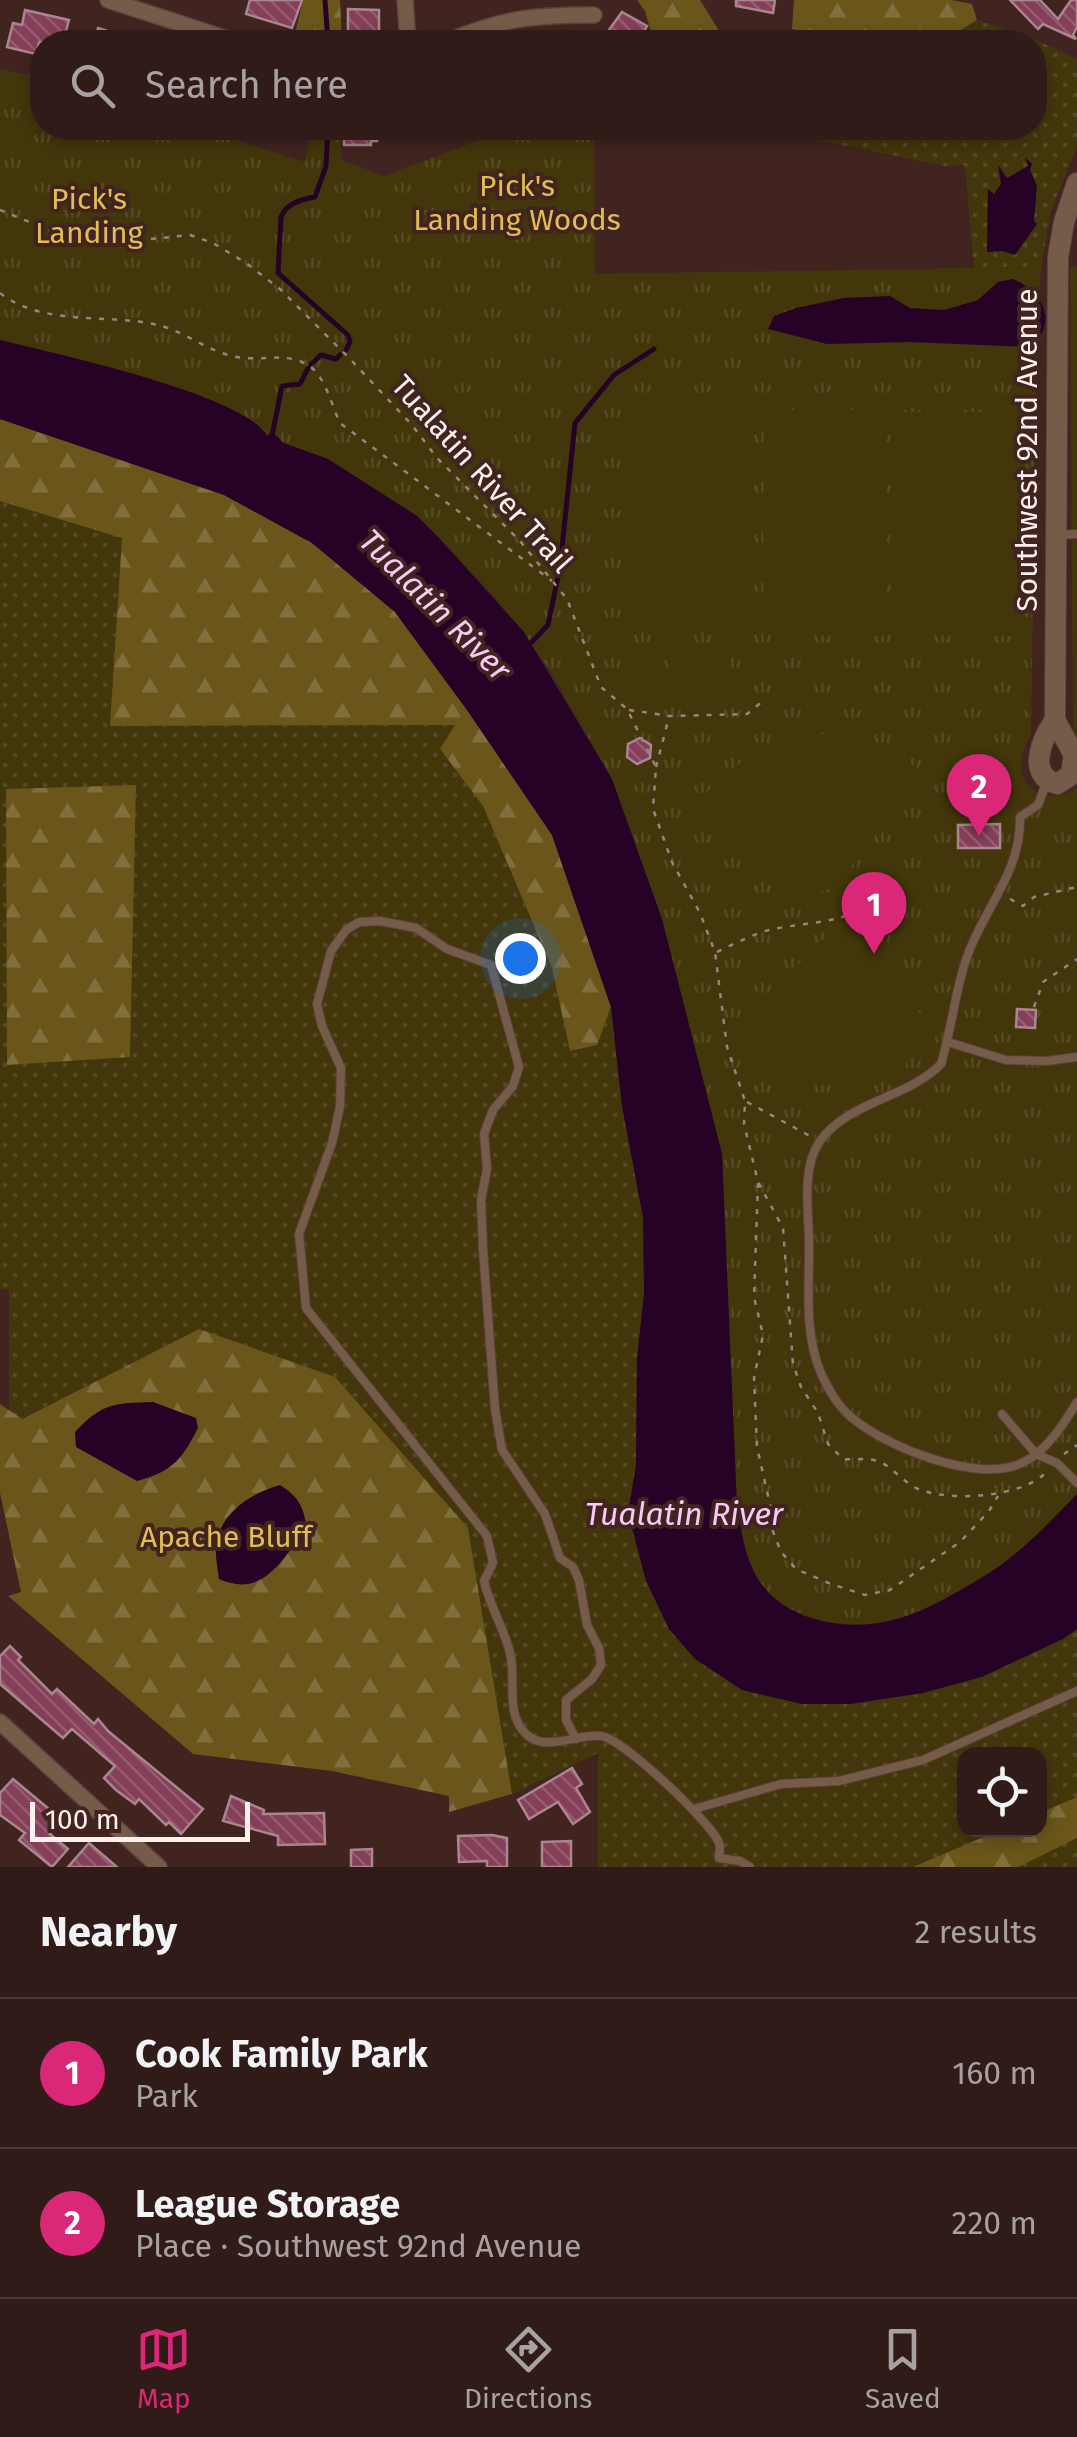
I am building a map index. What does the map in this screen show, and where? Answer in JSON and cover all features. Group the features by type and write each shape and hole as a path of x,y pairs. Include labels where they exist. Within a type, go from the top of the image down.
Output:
{"street":[{"path":"108,0 142,5 206,30"},
{"path":"405,0 407,30"},
{"path":"474,30 516,18 594,16"},
{"name":"Southwest 92nd Avenue","path":"1055,720 1068,740 1075,762 1067,780 1057,784 1048,781 1040,768 1039,750 1055,720 1058,258 1064,222 1077,183"},
{"path":"0,1722 159,1867"}],"lane":[{"path":"1054,535 1077,534"},
{"path":"1048,781 1038,805 1020,818 1017,854 967,960 941,1064 843,1120 820,1141 810,1161 810,1332 821,1374 853,1419 889,1439 948,1463 994,1470 1024,1462 1060,1428 1077,1402"},
{"path":"576,1739 566,1720 566,1700 592,1679 601,1666 599,1648 586,1625 580,1580 560,1558 545,1514 502,1450 495,1409 482,1233 481,1200 487,1169 484,1134 494,1110 513,1086 518,1067 500,1008 497,980 490,965 447,950 416,928 380,921 360,922 346,930 331,951 317,1004 340,1068 340,1106 332,1143 299,1234 306,1308 487,1536 494,1563 484,1581 511,1655 510,1690 518,1722 528,1736 542,1742 576,1739 602,1736 617,1743 694,1809 719,1842 719,1858 750,1867"},
{"path":"948,1042 1006,1060 1077,1057"},
{"path":"1002,1414 1036,1454 1057,1462 1077,1483"},
{"path":"694,1809 782,1784 839,1780 923,1760 1077,1691"}],"path":[{"name":"Tualatin River Trail","path":"0,210 49,230 122,242 190,236 212,243 246,263 280,289 351,360 556,584 576,620 601,687 627,709 656,767 652,809 672,862 700,912 715,952 727,1047 745,1101 744,1124 758,1182 782,1228 792,1364 818,1413 828,1444 843,1459 873,1460 924,1492 947,1495 1000,1492 1035,1484 1077,1445"},
{"path":"0,293 22,304 68,316 161,326 211,350 239,358 286,356 302,362 315,370 340,423 556,584"},
{"path":"627,709 670,716 747,714 763,701"},
{"path":"656,767 670,716"},
{"path":"1000,893 1023,906 1034,897 1077,887"},
{"path":"715,952 769,930 852,915 872,905 881,894 904,907"},
{"path":"1034,1007 1043,982 1077,960"},
{"path":"745,1101 820,1141"},
{"path":"758,1182 754,1297 763,1335 754,1378 756,1447 780,1552 796,1569 831,1584 865,1594 890,1590 960,1542 990,1511 1000,1492"}],"green space":[{"path":"303,0 340,0 341,30 296,30"},
{"path":"637,0 700,0 719,30 651,30"},
{"path":"794,0 951,0 972,4 977,20 961,30 792,29"},
{"path":"977,20 1008,30 961,30"},
{"path":"1047,45 1077,59 1077,146 1051,211 1041,267 974,268 965,165 945,166 818,140 1047,140"},
{"path":"0,69 30,75 30,140 234,140 305,162 309,140 341,140 341,160 384,176 480,140 594,140 595,274 1041,267 1031,733 1021,765 1027,784 1041,794 1059,795 1077,788 1077,1494 1022,1548 999,1567 942,1600 879,1623 842,1624 807,1616 762,1586 744,1548 737,1507 722,1153 662,919 612,779 550,670 494,596 417,516 328,459 267,436 252,421 186,391 0,340"},
{"path":"1070,267 1077,267 1077,740 1073,730"},
{"path":"624,396 744,397 742,620 622,619"},
{"path":"764,410 886,410 884,636 763,635"},
{"path":"901,412 1021,412 1019,636 899,635"},
{"path":"0,419 224,495 312,543 395,612 552,835 611,1007 597,1045 570,1051 552,968 483,806 440,749 455,725 110,726 122,538 0,501"},
{"path":"0,501 123,537 111,726 456,725 440,749 483,806 552,968 570,1051 597,1045 611,1007 622,1106 643,1217 644,1294 637,1358 636,1465 628,1513 802,1704 850,1704 923,1693 1063,1639 1077,1629 1077,1867 598,1867 598,1753 512,1794 468,1528 199,1329 21,1419 9,1411 9,1290 0,1289"},
{"path":"621,649 660,650 659,703 619,702"},
{"path":"669,650 698,650 698,703 669,702"},
{"path":"702,650 730,650 730,703 701,703"},
{"path":"818,734 873,744 922,772 835,888 816,893 692,809 720,779 748,758 779,744"},
{"path":"136,785 130,1057 7,1065 6,789"},
{"path":"832,930 840,930 939,1033 890,1073 835,1086 807,1083 780,1073 729,1035"},
{"name":"Apache Bluff","path":"199,1329 335,1377 468,1528 512,1794 449,1812 449,1796 332,1771 193,1754 8,1596 21,1592 0,1493 0,1404 22,1419"},
{"path":"1077,1797 1077,1838 1018,1867 913,1867 984,1837 1047,1837 1047,1810"}],"water":[{"path":"1025,157 1032,164 1030,170 1037,186 1037,224 1015,255 987,252 988,189 994,194 1001,184 998,165 1007,178 1028,166"},
{"path":"1012,279 1032,291 1044,310 1043,330 1027,347 910,342 827,344 768,329 774,316 844,298 890,296 910,308 944,310 978,300 998,282"},
{"name":"Tualatin River","path":"0,340 187,391 224,405 252,421 267,436 272,431 283,443 328,459 417,516 524,632 612,779 662,919 722,1154 737,1507 752,1568 775,1599 807,1617 843,1624 880,1623 920,1611 999,1567 1077,1494 1077,1629 982,1677 923,1693 850,1704 802,1704 742,1690 695,1659 669,1629 646,1581 628,1513 636,1465 637,1358 644,1294 643,1217 622,1106 611,1007 552,835 395,612 312,543 224,495 0,419"},
{"path":"153,1402 196,1418 198,1428 192,1439 167,1469 137,1481 76,1447 75,1432 93,1415 119,1404"},
{"path":"280,1485 299,1503 307,1528 280,1563 260,1580 235,1584 219,1579 216,1547 223,1524 248,1499"}],"building":[{"path":"250,0 302,0 292,28 246,14"},
{"path":"736,0 775,0 773,13 736,6"},
{"path":"1010,0 1040,0 1058,19 1071,0 1077,0 1077,27 1073,35 1076,39 1043,24 1038,29"},
{"path":"348,9 379,10 379,30 348,30"},
{"path":"25,10 69,20 66,30 30,30 30,53 7,47 13,23 22,25"},
{"path":"622,12 647,26 645,30 609,30"},
{"path":"344,140 377,140 371,141 371,145 344,145"},
{"path":"640,738 651,745 650,758 637,764 627,757 628,744"},
{"path":"1000,824 1000,848 958,848 958,825"},
{"path":"1017,1009 1036,1010 1035,1028 1016,1027"},
{"path":"10,1646 21,1657 18,1660 52,1694 57,1689 94,1724 98,1719 203,1809 181,1834 139,1799 135,1804 116,1790 104,1778 115,1766 72,1729 63,1738 0,1684 0,1656"},
{"path":"572,1768 582,1784 576,1788 590,1812 573,1824 558,1802 529,1819 518,1800"},
{"path":"13,1779 62,1820 50,1834 68,1849 52,1867 19,1840 25,1833 0,1815 0,1793"},
{"path":"231,1796 264,1810 263,1814 324,1813 325,1844 278,1845 278,1836 223,1821"},
{"path":"458,1836 507,1838 507,1867 487,1867 487,1861 459,1862"},
{"path":"571,1841 571,1867 542,1867 542,1842"},
{"path":"89,1843 117,1867 68,1867"},
{"path":"372,1849 372,1867 351,1867 351,1850"}],"waterway":[{"path":"325,0 327,30"},
{"path":"327,140 326,166 315,197 291,205 281,217 278,273 348,335 346,350"},
{"path":"529,645 548,625 560,567 575,423 614,375 654,349"},
{"path":"311,364 321,355 336,359 340,355"},
{"path":"272,436 282,386 300,384 308,368"}],"place":[{"name":"League Storage","path":"979,836"},
{"name":"Cook Family Park","path":"874,954"}],"park label":[{"name":"Pick's Landing Woods","path":"517,203"},
{"name":"Pick's Landing","path":"89,216"}]}
